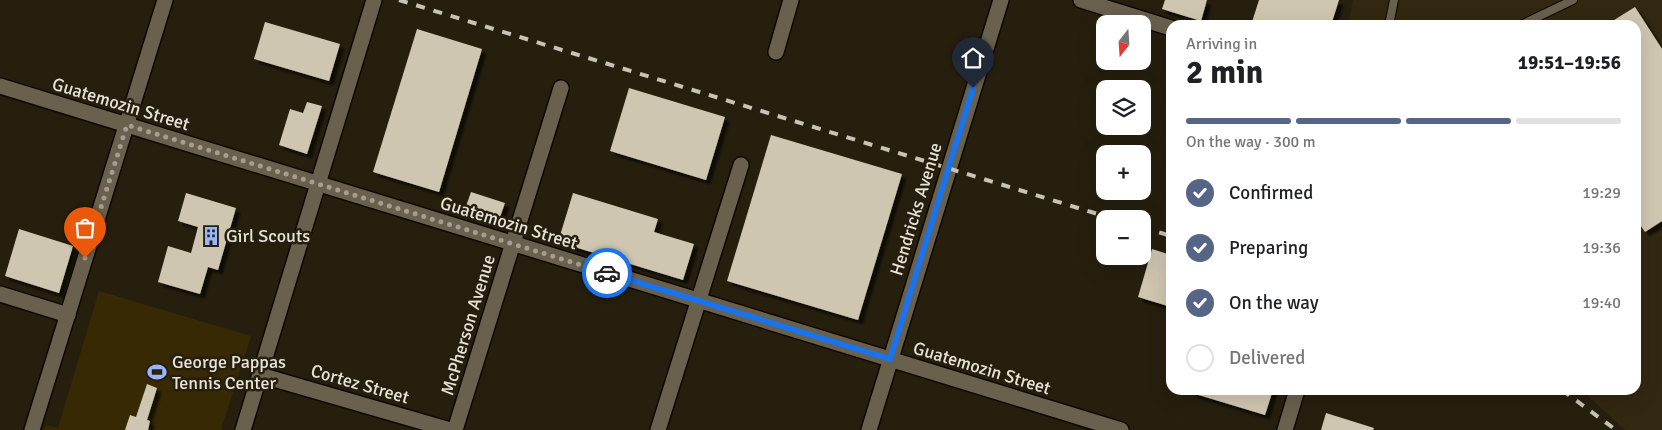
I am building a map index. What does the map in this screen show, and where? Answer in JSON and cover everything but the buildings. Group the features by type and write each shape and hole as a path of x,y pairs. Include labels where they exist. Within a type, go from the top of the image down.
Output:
{"street":[{"path":"32,430 164,0"},
{"path":"243,430 374,0"},
{"path":"776,52 791,0"},
{"name":"Hendricks Avenue","path":"868,430 1001,0"},
{"path":"1081,0 1166,26"},
{"name":"Guatemozin Street","path":"0,86 890,359 1079,424 1121,430"},
{"name":"McPherson Avenue","path":"455,430 561,88"},
{"path":"658,430 742,164"},
{"path":"0,294 68,315"},
{"name":"Cortez Street","path":"260,375 450,430"},
{"path":"1285,430 1296,395"}],"lane":[{"path":"1390,20 1394,0"},
{"path":"1531,20 1573,0"}],"shaded area":[{"path":"1353,0 1662,0 1662,430 1625,430 1586,395 1641,395 1641,20 1349,20"},
{"name":"George Pappas Tennis Center","path":"99,291 251,336 221,430 44,430 46,425 58,428"}],"railway":[{"path":"399,0 1096,213"},
{"path":"1151,230 1166,234"},
{"path":"1569,395 1616,430"}],"way so far":[{"path":"85,258 127,125 607,273"}],"place":[{"name":"Girl Scouts","path":"211,236"},
{"name":"George Pappas Tennis Center","path":"157,372"}],"route":[{"path":"607,273 890,359 973,88"}]}
